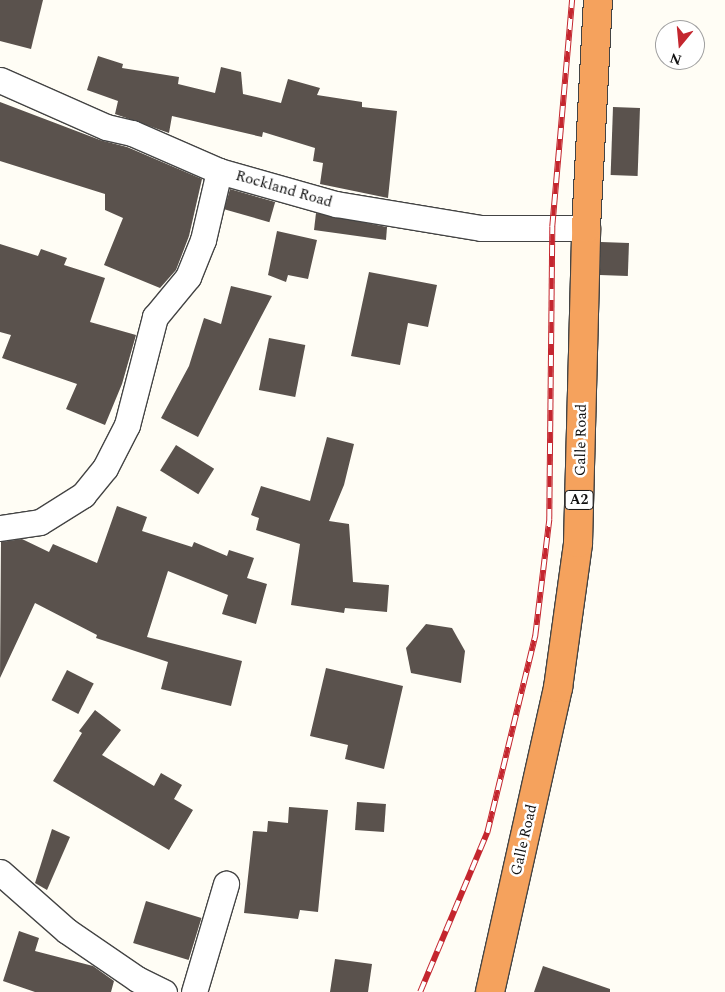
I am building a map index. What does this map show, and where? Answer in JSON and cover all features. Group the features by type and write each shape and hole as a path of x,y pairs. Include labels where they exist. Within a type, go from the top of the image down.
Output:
{"highway":[{"name":"Galle Road","path":"490,992 558,688 578,543 586,228 598,0"}],"street":[{"name":"Rockland Road","path":"0,80 106,127 132,133 219,171 336,204 471,226 586,228"},
{"path":"0,528 40,522 83,495 105,468 127,425 155,317 188,277 203,240 219,171"},
{"path":"0,872 67,931 135,986 164,992"},
{"path":"194,992 226,884"}],"building":[{"path":"0,0 43,0 31,49 0,41"},
{"path":"98,56 123,64 122,68 179,77 178,84 215,93 221,67 241,72 243,94 281,103 288,79 320,88 317,95 362,102 362,107 397,111 388,198 320,184 323,163 313,161 315,148 263,132 262,137 172,116 169,133 115,114 118,101 87,90"},
{"path":"0,102 100,140 127,147 202,179 189,236 176,270 160,288 104,265 123,218 105,210 105,194 0,161"},
{"path":"613,107 640,108 638,176 611,175"},
{"path":"230,189 275,202 269,222 224,209"},
{"path":"316,213 387,227 386,240 314,230"},
{"path":"277,231 317,240 308,279 288,275 286,282 268,275"},
{"path":"601,242 629,243 628,276 600,275"},
{"path":"0,244 38,256 41,249 67,258 64,265 105,278 90,322 136,335 122,384 105,425 66,409 77,384 2,358 11,335 0,332"},
{"path":"369,272 437,285 428,327 408,323 400,365 351,356"},
{"path":"231,286 272,296 198,437 161,418 189,366 204,318 221,324"},
{"path":"269,338 305,345 295,397 259,390"},
{"path":"327,437 354,444 344,485 329,521 349,524 353,582 389,585 387,612 345,608 344,613 291,605 300,544 256,530 259,518 251,515 261,486 310,501"},
{"path":"176,445 214,469 198,494 160,470"},
{"path":"117,506 147,517 142,531 192,547 194,542 227,556 229,550 254,558 247,578 267,584 256,624 222,614 228,595 168,571 147,637 242,661 231,706 161,689 168,662 96,638 97,635 35,603 0,678 1,542 22,539 49,552 53,544 97,563"},
{"path":"426,624 452,628 465,651 461,683 411,673 406,648"},
{"path":"326,668 403,686 384,769 345,759 348,745 310,736"},
{"path":"67,670 94,684 78,714 52,700"},
{"path":"95,710 121,730 102,755 154,786 161,773 182,785 174,799 193,810 169,850 53,781 82,733 79,731"},
{"path":"357,802 386,804 384,832 355,830"},
{"path":"289,807 328,810 318,912 300,910 298,919 244,913 253,831 267,832 268,821 288,823"},
{"path":"52,829 70,837 47,890 35,883"},
{"path":"146,901 201,918 189,960 133,943"},
{"path":"19,931 39,938 35,951 93,966 114,981 111,992 35,992 3,981"},
{"path":"335,959 372,964 368,992 330,992"},
{"path":"543,966 610,989 610,992 534,992"}],"railway":[{"path":"420,992 487,833 535,636 549,520 552,227 572,0"}]}
